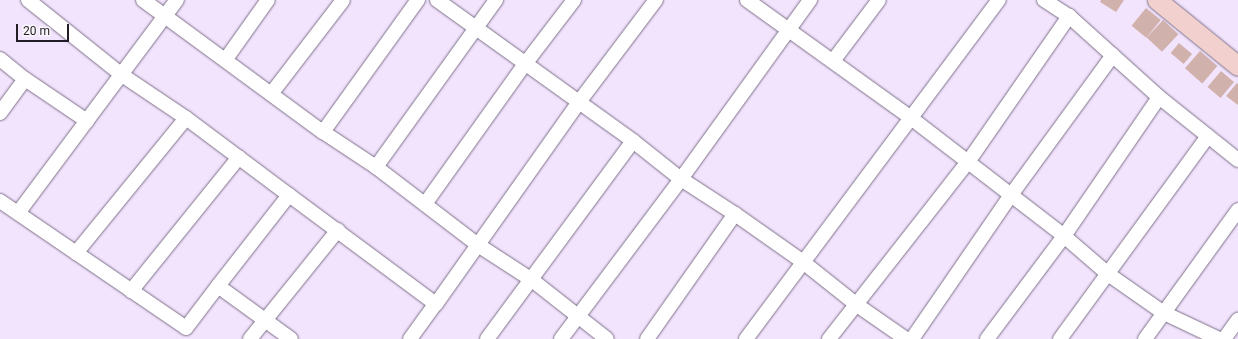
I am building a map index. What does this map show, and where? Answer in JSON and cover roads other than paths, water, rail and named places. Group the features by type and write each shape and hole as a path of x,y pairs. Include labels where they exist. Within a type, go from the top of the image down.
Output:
{"street":[{"path":"28,0 122,75 186,118 436,303"},
{"path":"143,0 226,59 323,132 376,167 478,245 532,280 607,339"},
{"path":"18,213 177,0"},
{"path":"226,59 268,0"},
{"path":"271,94 343,0"},
{"path":"323,132 418,0"},
{"path":"437,0 633,141 681,178 803,262 857,305 906,339"},
{"path":"376,167 496,0"},
{"path":"425,204 525,64 574,0"},
{"path":"410,339 579,102 656,0"},
{"path":"747,0 911,118 1064,236 1108,274 1164,313 1219,339"},
{"path":"561,339 681,178 810,0"},
{"path":"832,61 879,0"},
{"path":"746,339 999,0"},
{"path":"1044,0 1069,16 1159,97 1238,160"},
{"path":"1157,0 1238,66"},
{"path":"829,339 968,162 1069,16"},
{"path":"912,339 1011,195 1113,55"},
{"path":"0,59 25,79 87,121"},
{"path":"0,113 25,79"},
{"path":"987,339 1064,236 1159,97"},
{"path":"76,253 186,118"},
{"path":"1060,339 1208,136"},
{"path":"488,339 633,141"},
{"path":"131,290 239,157"},
{"path":"0,201 186,328 290,195"},
{"path":"1145,339 1238,210"},
{"path":"647,339 735,214"},
{"path":"250,339 338,230"},
{"path":"218,286 291,339"},
{"path":"1224,339 1238,320"}]}
